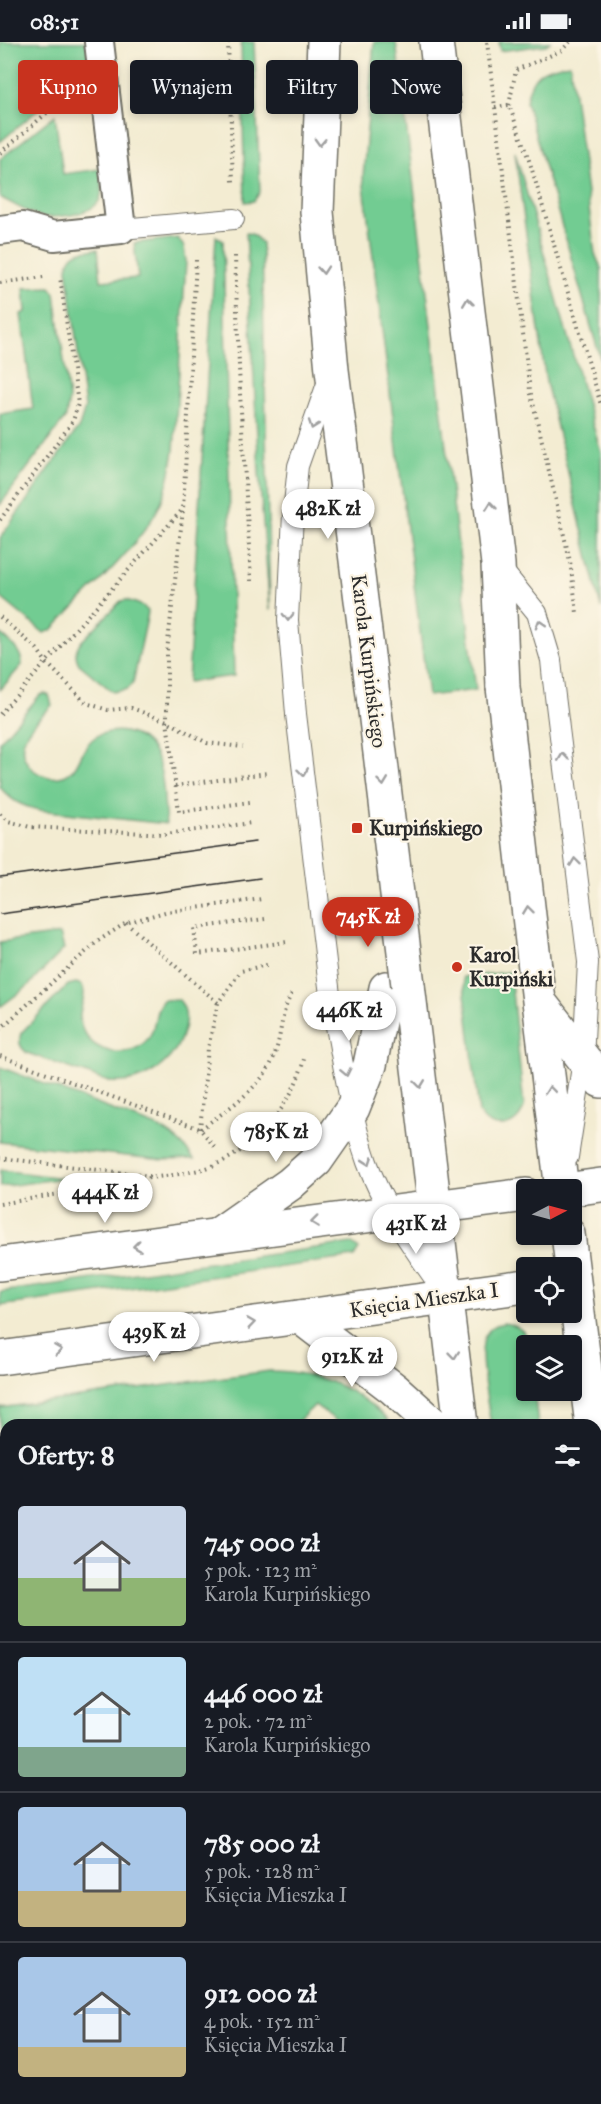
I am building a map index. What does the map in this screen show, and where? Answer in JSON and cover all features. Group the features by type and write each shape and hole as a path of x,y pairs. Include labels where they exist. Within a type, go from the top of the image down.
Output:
{"street":[{"name":"Karola Kurpińskiego","path":"324,42 317,212 332,370 400,918 397,986 435,1207 460,1419"},
{"path":"436,42 498,564 503,687 535,968 563,1179"},
{"path":"0,230 23,227 54,236 121,229 100,54"},
{"path":"216,1235 290,1184 316,1161 353,1107 397,986"},
{"path":"540,1003 592,1070"},
{"path":"582,1188 601,1185"},
{"path":"0,1264 516,1196"},
{"path":"582,1278 592,1419"},
{"name":"Księcia Mieszka I","path":"0,1358 516,1287"},
{"path":"300,1317 394,1389 427,1419"}],"lane":[{"path":"121,229 234,219"},
{"path":"332,370 298,466 288,620 296,714 330,995 367,1162 390,1213 447,1297"},
{"path":"498,564 537,613 551,660 588,962 592,1070 567,1179"}],"path":[{"path":"228,42 240,393 251,590"},
{"path":"487,42 530,390 570,561 578,619"},
{"path":"570,42 561,51 516,70 509,105 530,163 601,405"},
{"path":"0,153 100,54"},
{"path":"495,107 509,105"},
{"path":"197,223 183,510 167,651 167,722 179,812 250,802"},
{"path":"0,283 60,274 78,404 73,421 0,520"},
{"path":"0,714 183,510"},
{"path":"0,618 37,649 46,662 86,703 108,710 131,708 167,722 207,743 243,747"},
{"path":"175,786 272,772"},
{"path":"0,814 8,821 30,827 165,834 252,823"},
{"path":"0,1029 98,941 126,923 165,912 262,899"},
{"path":"265,919 194,928 197,954 293,941"},
{"path":"126,923 218,1003"},
{"path":"200,1129 208,1048 218,1003 241,971 271,964"},
{"path":"200,1129 241,1098 268,1067 274,1057 282,1030 285,1003"},
{"path":"0,1204 201,1170 232,1156 260,1136 285,1104 302,1068 306,1048"},
{"path":"0,1056 200,1129 215,1147"},
{"path":"0,1158 154,1177"}],"green space":[{"path":"0,42 86,42 89,60 18,60 18,114 33,114 0,142"},
{"path":"241,42 254,42 260,192 254,201 245,202 243,114 254,114 254,60 241,60"},
{"path":"374,42 396,42 398,60 373,60"},
{"path":"499,42 550,42 546,45 500,51"},
{"path":"570,64 595,254 601,268 601,361 526,102 531,84 539,73 552,67"},
{"path":"370,91 370,114 405,114 476,690 428,696 363,178"},
{"path":"55,115 63,174 100,169 102,188 99,201 90,210 71,215 43,217 0,197 0,159"},
{"path":"515,152 601,453 601,608 546,382"},
{"path":"246,233 252,234 262,243 270,611 259,472"},
{"path":"216,236 223,241 234,676 188,682"},
{"path":"178,238 184,247 186,261 174,451 164,494 154,516 128,551 52,630 44,633 0,597 0,538 79,427 85,408 67,268 69,262 71,257 78,252 98,249 101,281 138,278 134,243"},
{"path":"50,287 55,293 69,399 66,417 0,505 0,414 33,409 21,314 26,312 24,288"},
{"path":"126,600 141,605 148,611 133,683 128,689 113,692 79,664 76,651 79,644 121,601"},
{"path":"0,633 18,651 22,665 0,690"},
{"path":"40,695 49,695 52,705 30,728 23,745 23,753 30,766 43,775 59,777 72,771 85,748 97,736 117,731 139,737 149,745 156,756 163,782 166,824 39,810 17,802 4,792 0,787 0,741"},
{"path":"60,934 64,949 27,987 0,1007 0,942"},
{"path":"510,972 524,1106 516,1120 504,1126 497,1126 484,1120 479,1113 463,977"},
{"path":"76,983 82,985 84,989 80,1016 83,1031 97,1046 117,1052 136,1048 145,1042 152,1032 157,1010 163,1000 178,999 184,1008 185,1022 181,1038 170,1057 144,1077 111,1082 27,1053 20,1044 21,1033 68,985"},
{"path":"0,1067 157,1127 177,1140 194,1159 163,1160 0,1142"},
{"path":"0,1170 64,1178 0,1187"},
{"path":"351,1243 359,1249 354,1257 0,1306 0,1292"},
{"path":"504,1323 514,1325 525,1335 516,1335 516,1401 535,1401 537,1419 490,1419 482,1354 485,1336 491,1329"},
{"path":"269,1371 304,1374 336,1384 366,1401 386,1419 334,1419 315,1405 300,1419 0,1419 0,1408"}],"tram line":[{"path":"0,877 255,842"},
{"path":"0,914 260,878"}],"place":[{"name":"Kurpińskiego","path":"357,828"},
{"name":"Karol Kurpiński","path":"457,967"}]}
